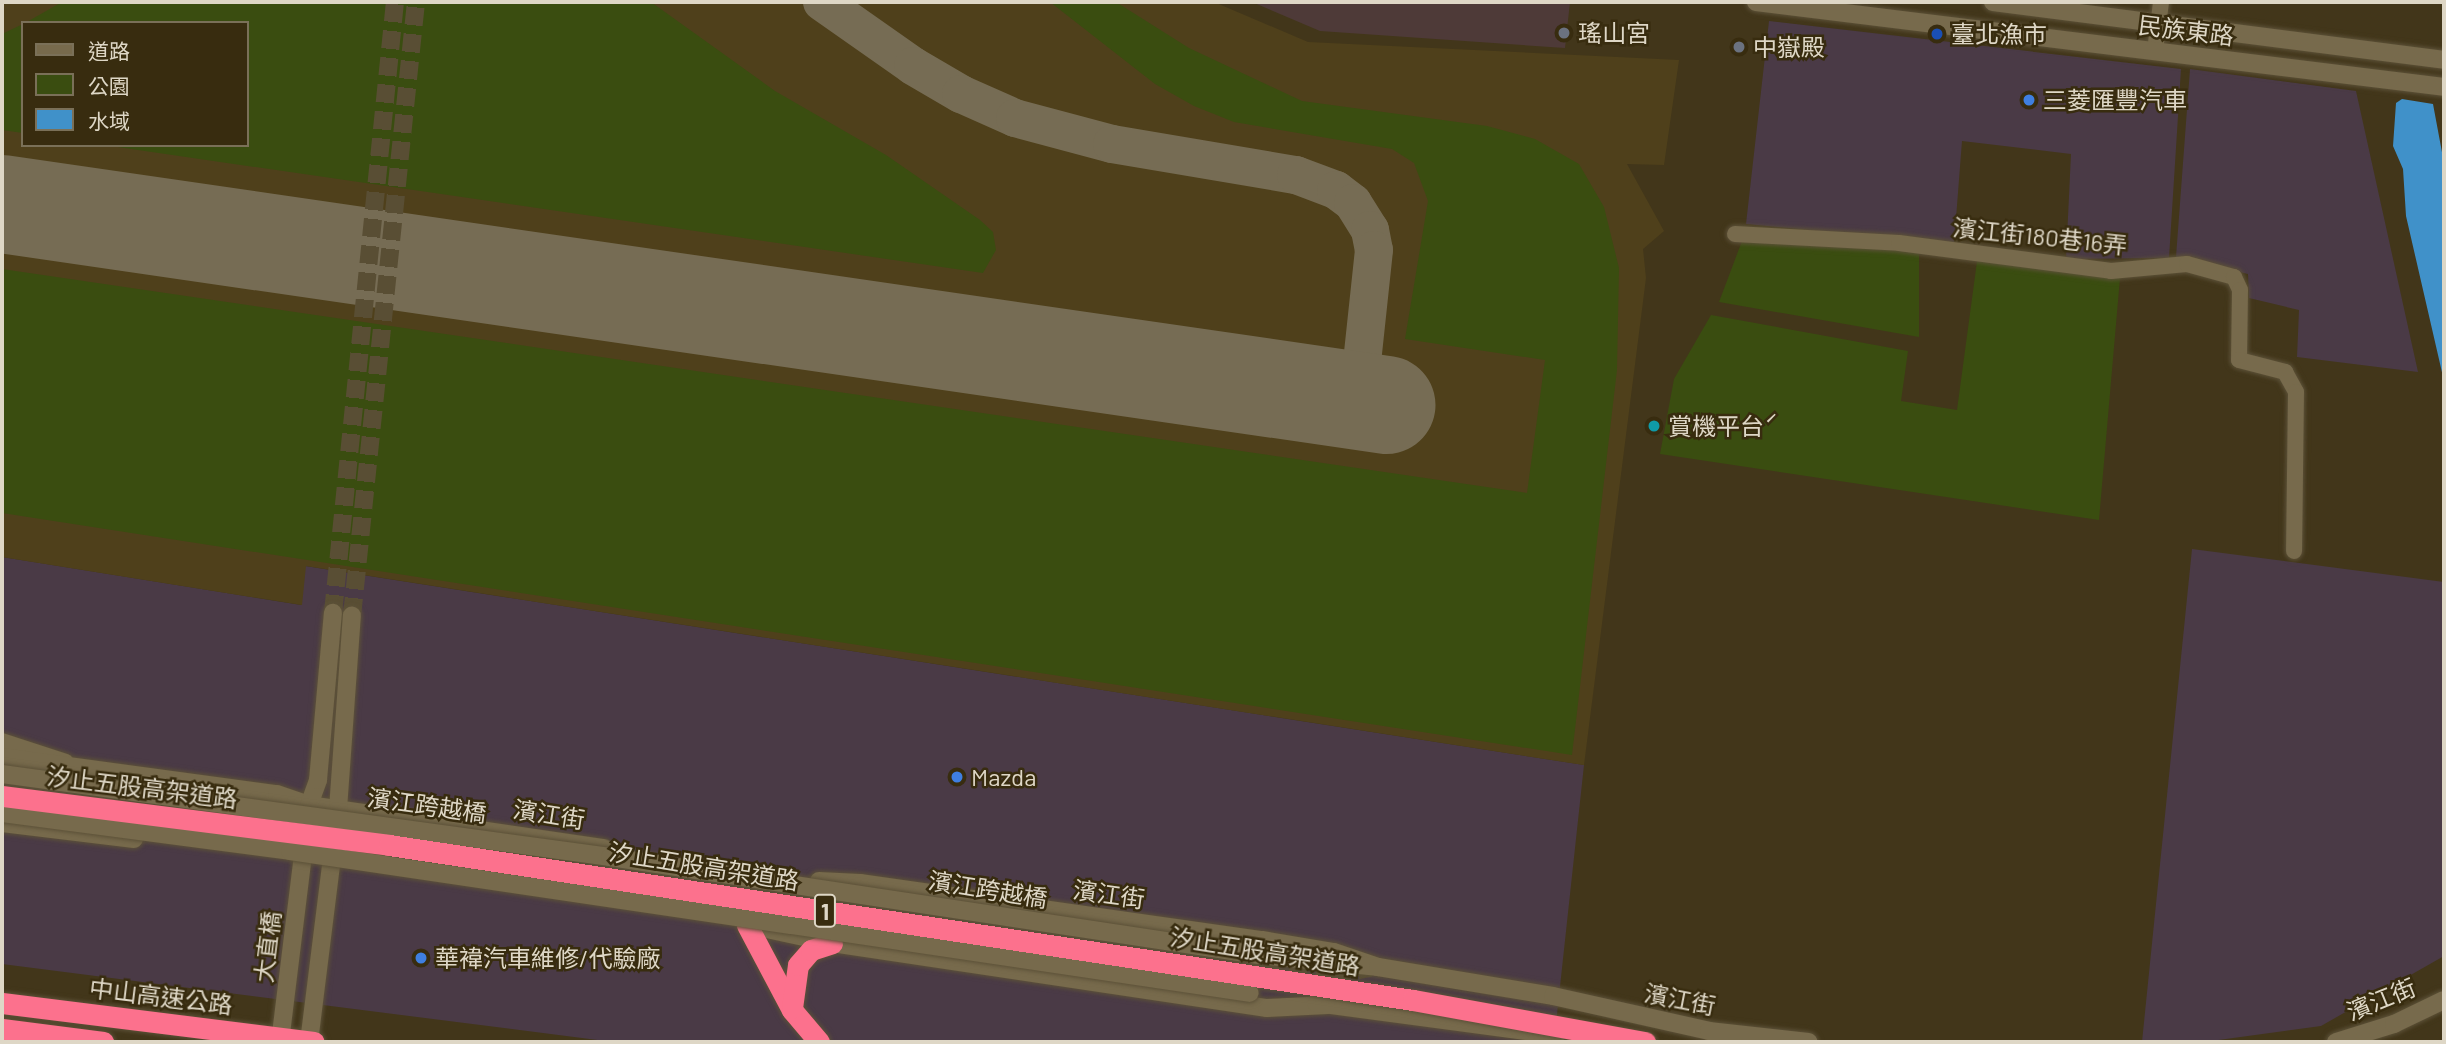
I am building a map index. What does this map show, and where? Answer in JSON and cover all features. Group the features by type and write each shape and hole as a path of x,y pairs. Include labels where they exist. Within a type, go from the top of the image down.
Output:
{"highway":[{"name":"汐止五股高架道路","path":"2,796 389,845 1413,1000 1645,1042"},
{"path":"747,925 792,1010 819,1042"},
{"path":"792,1010 798,965 811,950 832,943"},
{"name":"中山高速公路","path":"2,1003 314,1042"},
{"path":"2,1029 103,1042"}],"main road":[{"name":"民族東路","path":"1756,2 2444,87"},
{"name":"民族東路","path":"1993,2 2444,60"},
{"path":"2277,66 2280,39"},
{"name":"大直橋","path":"280,1042 310,805 318,780 333,613"},
{"path":"309,1042 338,809 352,616"},
{"name":"濱江街","path":"2,757 277,794 310,805 726,868 1262,940 1334,952 1378,967"},
{"name":"濱江跨越橋","path":"2,774 610,856 1259,955"},
{"path":"2,813 290,850 1250,993 1611,1042"},
{"path":"2,823 332,860 554,891 832,943 1267,1008 1328,1004"},
{"path":"726,868 747,925"},
{"name":"濱江街","path":"1259,955 1378,967 1553,996 1709,1031 1808,1042"},
{"name":"濱江街","path":"2336,1042 2394,1024 2444,1000"}],"street":[{"path":"2155,51 2161,2"},
{"name":"濱江街180巷16弄","path":"1735,234 1899,243 2111,271 2187,264 2234,277 2240,290 2239,360 2285,372 2297,392 2294,551"},
{"path":"2,741 78,766"}],"shaded area":[{"path":"2,2 1214,2 1308,42 1679,60 1664,165 1627,164 1664,231 1643,249 1646,278 1584,765 306,566 302,605 2,557"},
{"path":"1252,2 1570,2 1565,48 1320,31"},
{"path":"1769,21 2181,69 2169,258 2066,259 2071,154 1962,141 1954,244 1746,224"},
{"path":"2190,69 2356,91 2418,372 2297,357 2299,310 2249,298 2248,274 2176,257"},
{"path":"2192,549 2444,582 2444,956 2321,1026 2204,1042 2142,1042"},
{"path":"2,557 301,605 305,566 1584,765 1554,1042 613,1042 2,964"}],"green space":[{"path":"62,2 651,2 775,91 886,155 980,220 993,232 996,250 983,273 118,147 248,147 248,21 29,21"},
{"path":"1050,2 1116,2 1189,48 1302,101 1487,126 1535,139 1579,164 1604,207 1619,268 1617,370 1572,755 2,513 2,269 1527,493 1545,360 1405,339 1428,201 1414,163 1392,149 1234,122 1194,106 1155,84"},
{"path":"21,25 21,133 2,130 2,34"},
{"path":"1745,233 1919,246 1919,337 1719,302"},
{"path":"1978,254 2120,278 2099,520 1660,454 1674,379 1711,315 1908,351 1901,401 1957,410"}],"water":[{"path":"2402,99 2433,104 2444,163 2444,381 2406,216 2403,169 2393,146 2396,103"}],"taxiway":[{"path":"822,2 913,66 961,94 1015,118 1112,144 1296,175 1336,190 1353,203 1370,230 1374,250 1358,400"}],"runway":[{"path":"2,204 1386,405"}],"tunnel":[{"path":"333,613 395,2"},
{"path":"352,616 416,2"},
{"path":"1235,965 1331,976 1370,968"}],"place":[{"name":"瑤山宮","path":"1564,33"},
{"name":"臺北漁市","path":"1937,34"},
{"name":"中嶽殿","path":"1739,47"},
{"name":"三菱匯豐汽車","path":"2029,100"},
{"name":"賞機平台ˊ","path":"1654,426"},
{"name":"Mazda","path":"957,777"},
{"name":"華褘汽車維修/代驗廠","path":"421,958"}]}
